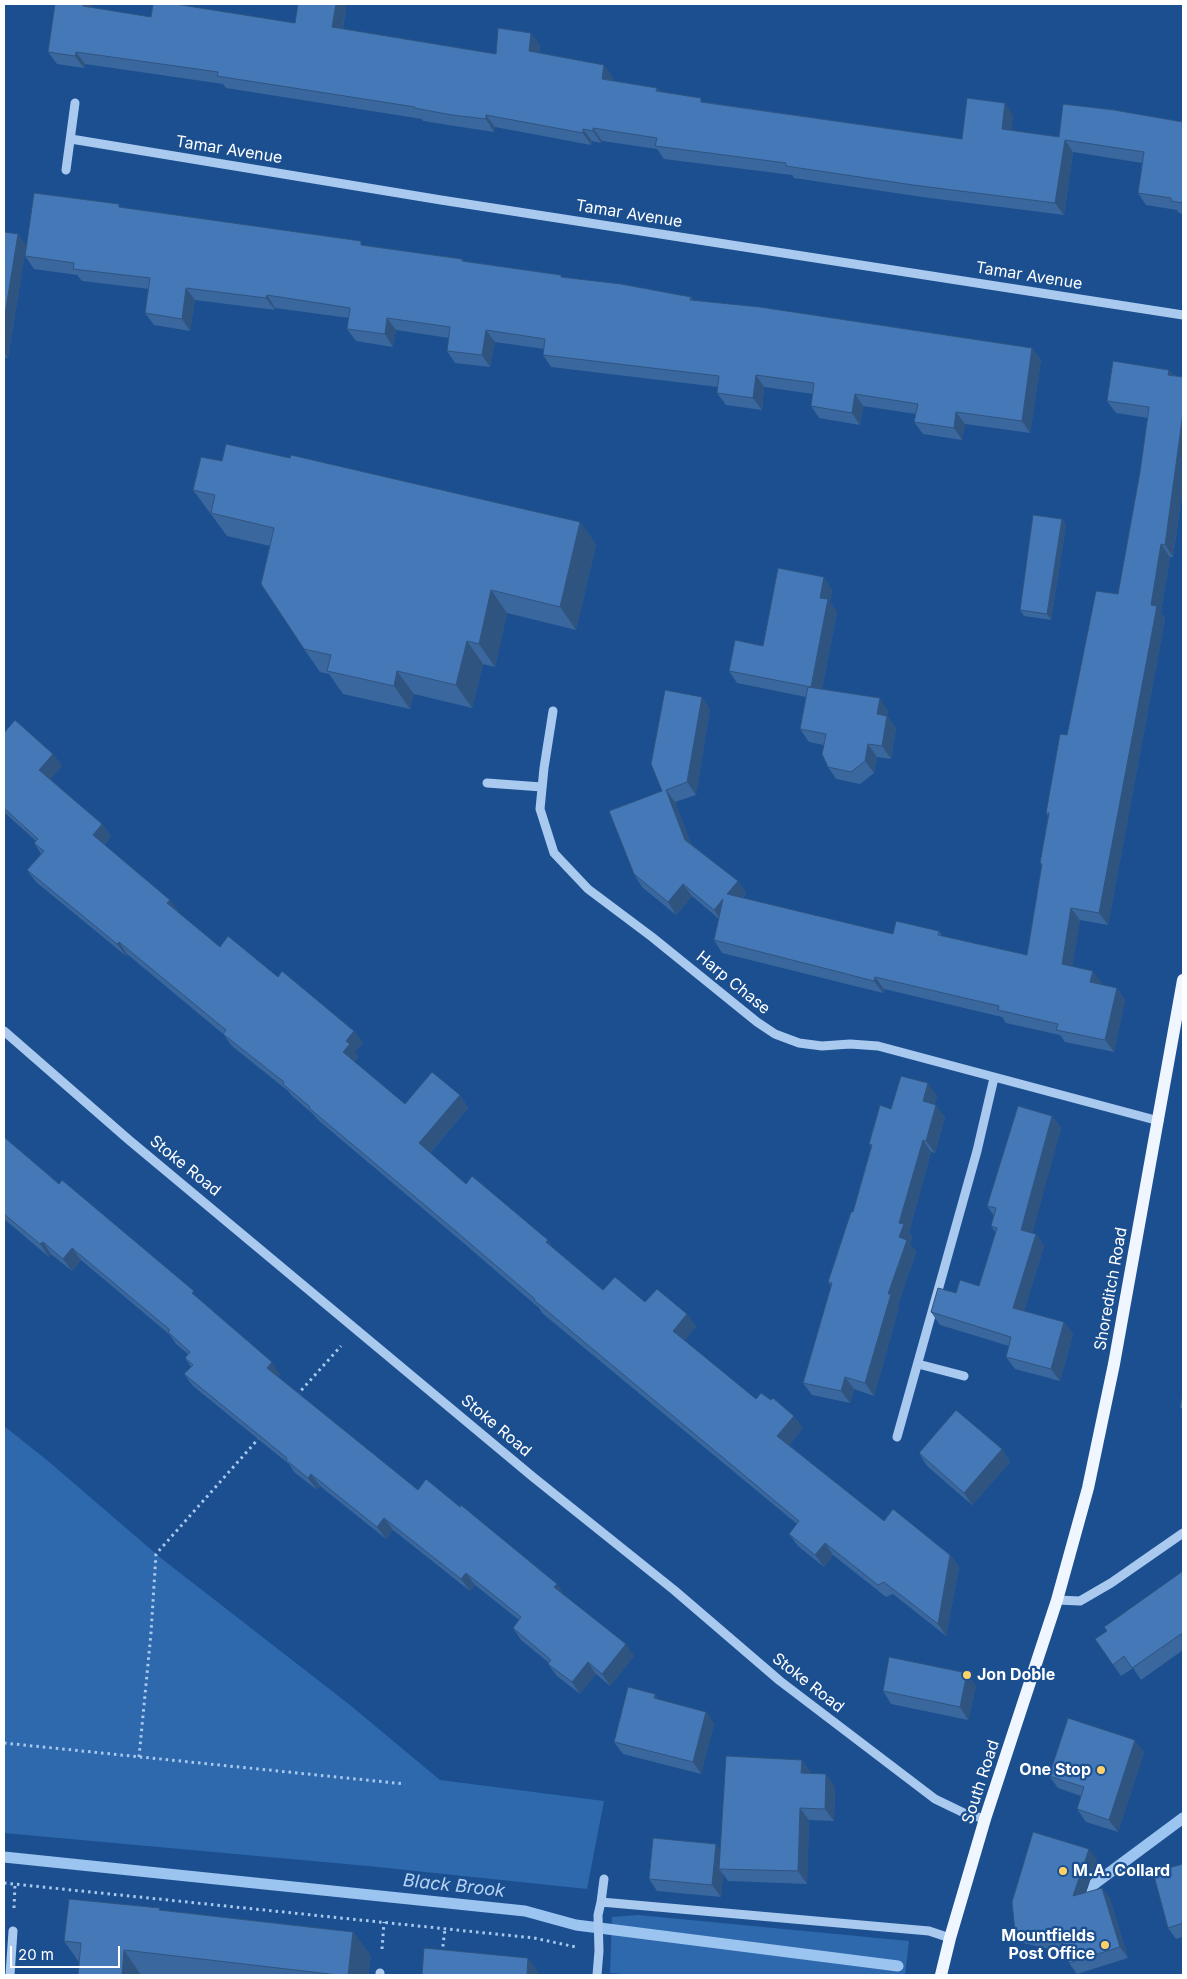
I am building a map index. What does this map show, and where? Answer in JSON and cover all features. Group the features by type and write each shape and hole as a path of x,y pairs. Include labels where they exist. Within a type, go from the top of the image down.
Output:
{"main road":[{"name":"Shoreditch Road","path":"1057,1600 1088,1488 1114,1364 1183,980"},
{"name":"South Road","path":"941,1975 985,1820 1057,1600"}],"street":[{"path":"66,170 75,103"},
{"name":"Tamar Avenue","path":"71,139 441,200 1183,315"},
{"name":"Harp Chase","path":"553,711 540,810 554,854 588,889 652,937 757,1022 775,1034 799,1043 822,1046 850,1044 878,1046 1158,1121"},
{"path":"487,783 542,787"},
{"name":"Stoke Road","path":"4,1031 129,1140 526,1470 674,1590 780,1681 936,1799 964,1813 985,1820"},
{"path":"897,1437 977,1151 994,1078"},
{"path":"918,1364 964,1376"},
{"path":"1057,1600 1080,1601 1111,1583 1183,1533"},
{"path":"597,1975 599,1950 598,1914 604,1879"},
{"path":"601,1902 929,1931 950,1938"},
{"path":"10,1975 13,1931"}],"path":[{"path":"292,1401 357,1329"},
{"path":"139,1756 151,1633 156,1554 266,1430"},
{"path":"4,1742 405,1784"},
{"path":"4,1883 534,1938 599,1950"},
{"path":"442,1957 445,1929"}],"shaded area":[{"path":"4,1426 48,1461 162,1559 350,1705 440,1780 604,1801 587,1889 368,1866 4,1833"},
{"path":"638,1915 909,1941 905,1975 636,1975 610,1973 612,1917"}],"building":[{"path":"55,4 83,4 83,6 151,17 153,4 175,4 295,23 298,4 336,4 332,27 496,54 498,28 531,33 529,51 604,65 602,79 657,88 656,91 701,98 701,102 962,139 967,98 1005,103 1002,129 1059,137 1063,104 1114,110 1183,122 1183,203 1171,201 1171,198 1138,193 1144,152 1065,140 1055,203 913,185 786,166 786,163 655,146 657,138 593,128 593,131 583,129 583,133 486,115 486,119 452,115 415,107 217,76 218,72 76,52 75,56 48,52"},
{"path":"34,193 119,204 119,207 361,241 361,245 462,259 462,261 561,275 561,277 621,284 691,297 690,300 760,307 1032,348 1022,421 956,412 954,428 914,422 918,404 855,394 852,413 811,406 814,383 756,375 753,398 717,393 719,376 543,355 545,339 486,330 482,355 447,351 450,327 387,318 385,334 347,329 350,308 267,295 266,298 186,288 182,319 145,313 150,278 73,269 74,263 25,256"},
{"path":"4,232 18,234 4,320"},
{"path":"1113,361 1169,370 1168,375 1183,377 1183,413 1165,545 1161,544 1151,605 1157,606 1099,913 1071,908 1062,964 1093,971 1090,982 1117,988 1105,1040 1056,1030 1058,1024 998,1010 999,1006 875,977 874,981 714,940 723,899 714,910 683,884 668,902 634,874 609,811 662,791 651,764 665,690 702,697 687,782 666,790 685,840 738,881 727,894 893,934 896,921 939,931 938,935 1027,955 1049,813 1046,813 1060,734 1067,735 1096,591 1118,594 1140,472 1149,407 1107,401"},
{"path":"226,444 290,458 291,455 580,522 560,607 491,590 479,644 467,641 456,685 397,671 394,686 327,671 331,655 304,649 261,584 274,528 211,513 215,495 193,490 201,457 222,461"},
{"path":"1033,515 1062,519 1047,614 1020,610"},
{"path":"778,568 824,577 820,598 828,599 811,687 729,671 735,640 763,646"},
{"path":"808,687 880,698 877,714 887,716 882,746 868,744 865,761 851,772 828,767 822,754 826,734 800,729"},
{"path":"15,720 53,754 39,770 102,824 93,835 170,900 167,903 220,947 228,936 278,977 282,971 354,1031 346,1041 350,1044 343,1052 405,1104 432,1072 460,1095 419,1143 466,1184 472,1176 548,1240 546,1242 603,1290 615,1277 645,1302 657,1289 687,1314 673,1331 756,1399 761,1393 771,1400 773,1398 794,1416 777,1436 884,1521 893,1509 950,1555 938,1624 884,1582 878,1585 825,1543 815,1555 789,1534 799,1521 534,1300 451,1227 309,1108 283,1084 284,1082 223,1034 226,1030 119,942 117,944 27,870 44,851 34,843 38,839 4,808 4,733"},
{"path":"901,1076 928,1083 923,1101 936,1105 926,1141 923,1140 899,1223 904,1224 899,1237 907,1240 888,1294 891,1294 865,1383 845,1377 841,1391 803,1383 832,1283 828,1282 851,1212 853,1212 872,1145 869,1144 880,1105 891,1109"},
{"path":"1018,1106 1052,1116 1021,1230 1036,1234 1013,1308 1064,1322 1051,1369 1006,1357 1011,1337 931,1312 938,1288 956,1293 960,1280 979,1286 997,1228 991,1226 996,1208 987,1206"},
{"path":"4,1137 59,1184 62,1180 194,1291 192,1293 272,1362 267,1368 418,1490 426,1479 460,1507 461,1505 557,1584 554,1587 626,1644 602,1674 588,1662 572,1682 548,1664 551,1660 513,1628 521,1617 466,1573 461,1579 384,1518 377,1527 311,1474 308,1478 286,1460 287,1458 184,1374 193,1365 185,1358 190,1352 168,1332 170,1330 72,1248 63,1259 43,1242 40,1244 4,1214"},
{"path":"1183,1390 1183,1409 1180,1408"},
{"path":"956,1410 1002,1449 964,1493 919,1453"},
{"path":"1183,1571 1183,1637 1181,1634 1132,1668 1124,1656 1113,1665 1095,1639 1107,1631 1104,1627"},
{"path":"889,1657 967,1673 960,1707 883,1691"},
{"path":"628,1687 655,1694 654,1698 706,1712 693,1762 614,1742"},
{"name":"One Stop","path":"1068,1718 1135,1740 1109,1820 1077,1809 1084,1787 1049,1776"},
{"path":"726,1756 802,1760 801,1773 826,1774 825,1809 800,1808 798,1871 719,1869"},
{"path":"1033,1832 1089,1849 1073,1896 1102,1888 1120,1947 1069,1963 1063,1943 1015,1932 1012,1902"},
{"path":"653,1838 716,1844 712,1885 649,1879"},
{"path":"1183,1864 1183,1923 1168,1928 1153,1872"},
{"path":"69,1899 160,1908 159,1910 353,1932 348,1975 124,1950 122,1975 78,1975 81,1943 64,1941"},
{"path":"424,1948 528,1958 527,1975 422,1975"}],"waterway":[{"name":"Black Brook","path":"1074,1899 1183,1818"},
{"name":"Black Brook","path":"4,1857 525,1911 576,1925 898,1966"}],"place":[{"name":"Jon Doble","path":"967,1675"},
{"name":"One Stop","path":"1101,1770"},
{"name":"M.A. Collard","path":"1063,1871"},
{"name":"Mountfields Post Office","path":"1105,1945"}]}
